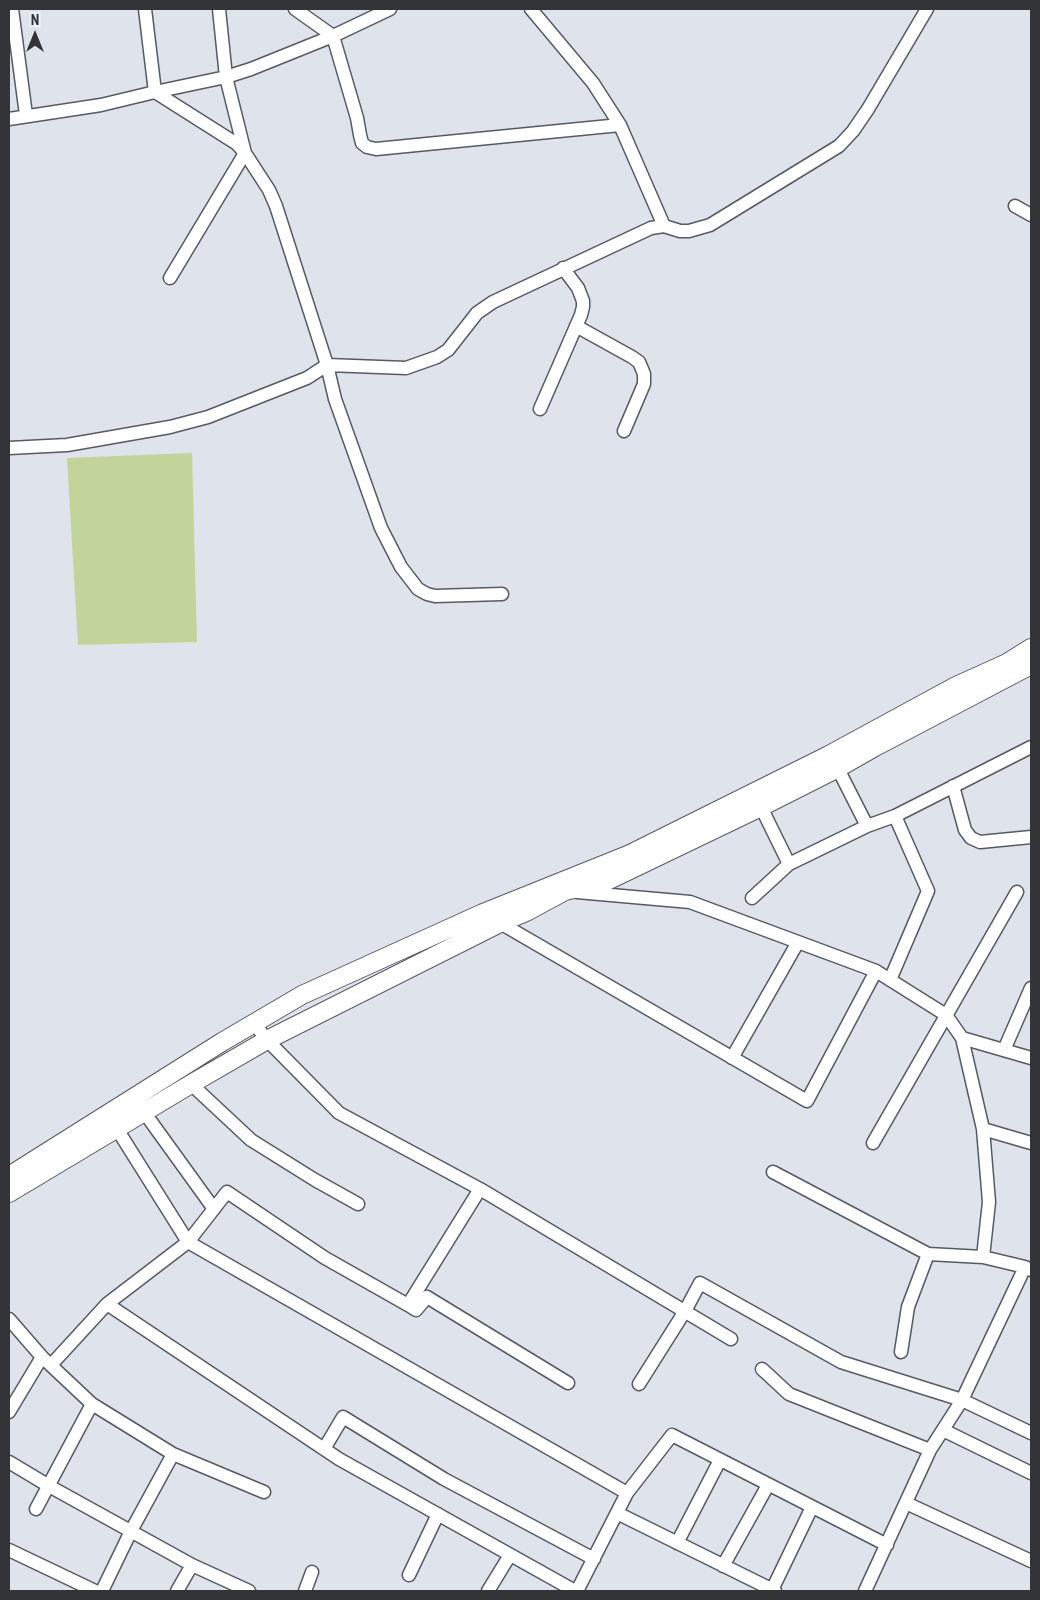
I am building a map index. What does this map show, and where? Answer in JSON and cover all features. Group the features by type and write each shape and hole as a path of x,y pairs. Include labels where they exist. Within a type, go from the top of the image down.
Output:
{"street":[{"path":"12,9 26,115"},
{"path":"145,9 155,92"},
{"path":"170,278 245,153 226,76 219,9"},
{"path":"296,9 333,36 357,118 362,142 367,147 376,149 620,125"},
{"path":"9,119 26,115 101,106 251,69 333,36 390,9"},
{"path":"530,9 593,84 620,125 664,226"},
{"path":"9,448 67,444 170,427 208,417 307,378 327,365 406,368 426,362 448,350 477,313 493,302 651,228 664,226 680,231 689,231 710,225 839,146 853,131 868,109 927,9"},
{"path":"155,92 237,144 269,190 276,206 327,365 335,399 381,528 406,574 418,589 435,596 502,594"},
{"path":"1015,206 1031,215"},
{"path":"540,409 581,315 583,301 578,288 563,268"},
{"path":"576,326 632,357 642,369 644,384 624,432"},
{"path":"9,1193 267,1040 500,923 526,912 562,887 607,881 761,807 956,686 1031,655"},
{"path":"752,898 789,864 867,826 895,816 1031,747"},
{"path":"834,761 867,826"},
{"path":"9,1176 254,1022 317,988 483,912 562,887 834,761"},
{"path":"953,786 965,830 971,838 980,842 1031,837"},
{"path":"761,807 789,864"},
{"path":"890,980 928,891 895,816"},
{"path":"562,887 690,902 876,971 946,1015 962,1038 983,1129 989,1202 983,1257"},
{"path":"873,1143 1017,892"},
{"path":"483,912 807,1101 876,971"},
{"path":"732,1058 798,942"},
{"path":"1004,1050 1031,988"},
{"path":"254,1022 267,1040 339,1113 480,1190 732,1339"},
{"path":"962,1038 1031,1058"},
{"path":"190,1084 251,1140 358,1204"},
{"path":"144,1112 214,1209"},
{"path":"117,1129 188,1242 627,1493"},
{"path":"983,1129 1031,1144"},
{"path":"774,1172 928,1254 983,1257 1028,1269 962,1400 930,1450 865,1591"},
{"path":"408,1305 480,1190"},
{"path":"9,1412 47,1361 107,1304 188,1242 227,1192 325,1258 416,1310 427,1297 568,1383"},
{"path":"901,1352 908,1307 928,1254"},
{"path":"639,1384 685,1311 700,1283 841,1362 962,1400 1031,1433"},
{"path":"107,1304 339,1459 576,1591 627,1493 672,1436 887,1545"},
{"path":"10,1322 92,1404 174,1454 264,1492"},
{"path":"762,1369 789,1394 930,1450"},
{"path":"36,1509 92,1404"},
{"path":"324,1449 343,1417 444,1479 594,1559"},
{"path":"943,1430 1031,1473"},
{"path":"102,1591 131,1531 174,1454"},
{"path":"677,1543 720,1460"},
{"path":"9,1462 48,1486 192,1565 242,1590"},
{"path":"724,1566 768,1485"},
{"path":"906,1503 1031,1561"},
{"path":"617,1513 773,1590 812,1507"},
{"path":"409,1575 438,1514"},
{"path":"9,1550 95,1591"},
{"path":"488,1591 510,1555"},
{"path":"177,1591 192,1565"},
{"path":"305,1591 312,1572"}],"green space":[{"path":"192,453 197,642 78,645 67,458"}]}
